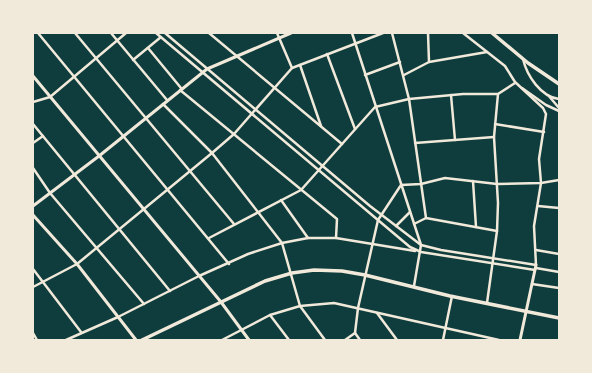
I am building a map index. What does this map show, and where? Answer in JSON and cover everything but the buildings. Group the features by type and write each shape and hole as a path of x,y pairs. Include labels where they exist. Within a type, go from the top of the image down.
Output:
{"main road":[{"path":"492,33 523,59 559,84"},
{"path":"142,340 266,281 292,273 324,270 365,275 452,296 559,318"}],"street":[{"path":"38,33 229,264"},
{"path":"75,33 234,224"},
{"path":"111,33 167,100"},
{"path":"33,102 50,97 126,33"},
{"path":"156,33 406,244 421,252"},
{"path":"165,33 324,167 421,245 494,258 559,272"},
{"path":"209,33 342,144"},
{"path":"277,33 292,68"},
{"path":"33,206 74,176 202,72 236,55 290,33"},
{"path":"352,33 421,245 414,286"},
{"path":"33,287 77,264 212,153 234,134 292,68 383,33"},
{"path":"392,33 409,99 426,218"},
{"path":"428,33 429,62"},
{"path":"463,33 505,66 515,82 543,108 546,114 539,159 541,183 534,226 536,268 520,340"},
{"path":"133,60 161,37"},
{"path":"148,48 181,89 337,219 336,238"},
{"path":"404,75 429,62 487,52"},
{"path":"327,54 355,129"},
{"path":"523,59 525,68 533,81 559,108"},
{"path":"365,74 400,62"},
{"path":"300,65 321,127"},
{"path":"33,76 221,302 249,340"},
{"path":"209,238 301,190 324,167 375,107 409,99 451,95 498,94 515,82"},
{"path":"515,82 546,105 559,111"},
{"path":"487,303 497,232 497,184 494,137 498,94"},
{"path":"451,95 455,140"},
{"path":"547,95 559,99"},
{"path":"163,104 212,153 259,211 282,243 292,273 300,306 325,340"},
{"path":"33,124 118,230 170,291"},
{"path":"495,124 544,132"},
{"path":"33,143 43,136"},
{"path":"415,143 494,137"},
{"path":"33,168 50,193 144,304"},
{"path":"401,185 421,184 445,178 497,184 541,183 559,180"},
{"path":"473,181 476,227"},
{"path":"360,340 355,333 358,308 378,220 401,185"},
{"path":"280,200 308,238"},
{"path":"538,206 559,208"},
{"path":"396,226 410,212"},
{"path":"33,215 77,264 136,340"},
{"path":"414,224 426,218 497,232"},
{"path":"66,340 81,332 118,317 199,276 229,264 248,254 282,243 308,238 336,238 493,264 536,268"},
{"path":"536,250 559,254"},
{"path":"33,269 81,332"},
{"path":"532,284 559,288"},
{"path":"443,340 452,296"},
{"path":"222,340 270,315 300,306 334,303 487,339 499,340"},
{"path":"377,313 397,340"},
{"path":"270,315 289,340"},
{"path":"33,333 37,340"},
{"path":"345,340 355,333"}]}
